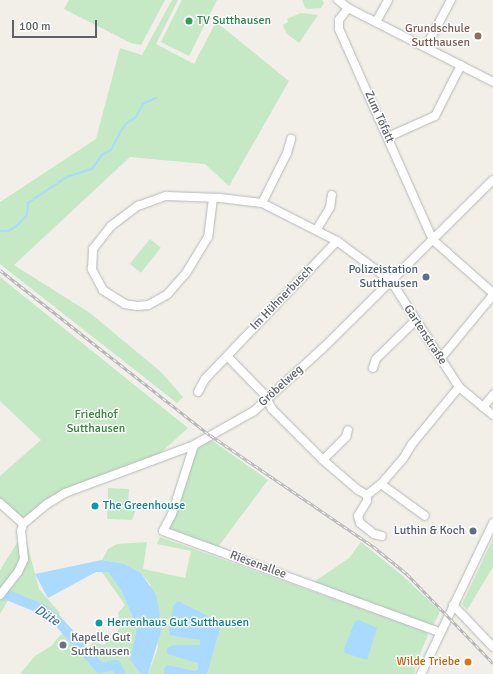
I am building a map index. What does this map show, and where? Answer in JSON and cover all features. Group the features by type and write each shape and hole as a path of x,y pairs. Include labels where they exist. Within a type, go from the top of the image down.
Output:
{"street":[{"path":"338,0 348,8 493,82"},
{"path":"376,22 388,0"},
{"path":"426,47 451,0"},
{"name":"Zum Töfatt","path":"348,8 340,20 339,29 433,240"},
{"path":"388,137 435,116 460,65"},
{"path":"262,203 288,153 291,140"},
{"name":"Gröbelweg","path":"23,524 46,504 65,493 194,445 246,416 267,400 391,281 493,180"},
{"path":"317,229 330,207 332,195"},
{"name":"Gartenstraße","path":"214,198 208,237 186,273 168,294 148,305 137,306 125,304 103,290 92,269 93,249 99,238 124,215 145,203 166,196 214,198 262,203 317,229 337,241 391,281 459,386 493,415"},
{"path":"433,240 493,294 441,358"},
{"name":"Im Hühnerbusch","path":"198,392 205,379 337,241"},
{"path":"373,368 376,359 416,320"},
{"path":"227,356 267,400 272,409 323,460 358,490 367,495"},
{"path":"367,495 382,484 459,386"},
{"path":"483,407 493,395"},
{"path":"323,460 346,437 348,430"},
{"name":"Riesenallee","path":"194,445 172,514 163,531 439,632"},
{"path":"382,484 425,516"},
{"path":"367,495 367,501 358,516 360,523 374,534 382,536"},
{"path":"0,503 23,524 21,531 24,559 18,572 2,592"},
{"path":"421,674 439,632 493,523"},
{"path":"453,605 493,647"}],"green space":[{"path":"69,0 165,0 141,45 131,43 64,9"},
{"path":"172,0 178,0 156,44 194,64 216,22 289,81 229,186 205,164 130,157 14,265 90,313 161,372 183,397 177,403 0,264 0,202 96,139 120,48 142,55"},
{"name":"TV Sutthausen","path":"182,0 217,0 189,56 161,42"},
{"path":"302,0 322,0 324,3 321,8 309,9 305,8"},
{"path":"301,13 318,15 299,43 286,33 283,25 288,22 287,19"},
{"path":"150,239 161,248 141,273 130,264"},
{"name":"Friedhof Sutthausen","path":"0,277 188,428 158,455 21,518 0,499 0,476 41,440 0,401"},
{"path":"210,439 268,480 218,547 168,528 194,453 202,443"},
{"path":"108,488 129,489 128,504 138,504 132,520 107,519"},
{"path":"24,532 39,589 60,613 55,620 8,600 0,614 0,570"},
{"path":"160,537 427,632 428,635 416,664 414,674 207,674 222,623 200,640 200,646 173,646 199,663 197,671 169,666 164,668 164,674 148,674 158,648 150,584 141,573 125,564 102,560 108,549 117,544 147,542 143,569 185,578 191,551 157,544"},
{"path":"493,539 493,567 467,610 462,604"},
{"path":"361,542 404,577 440,611 433,626 314,582 349,558"},
{"path":"102,572 108,572 121,590 137,627 130,660 141,674 121,674 116,664 99,666 85,651 93,642 104,645 121,627 118,613 125,605"},
{"path":"65,630 100,669 115,667 119,674 20,674 35,656 51,646"}],"water":[{"path":"102,560 125,564 141,573 156,595 162,628 148,674 141,674 130,660 137,627 121,590 108,572 96,572 48,598 35,574"},
{"path":"178,601 222,623 207,674 164,674 164,668 168,665 196,671 198,669 198,663 167,654 167,648 173,645 200,645 200,640 169,635 173,606"},
{"path":"359,620 377,628 367,660 345,653 344,650 355,621"}],"waterway":[{"path":"0,231 9,231 18,225 27,215 28,203 67,177 92,169 102,155 111,150 121,131 127,123 135,118 143,104 156,98"},
{"name":"Düte","path":"0,592 44,610 56,619 100,668 116,665 120,674"}],"railway":[{"path":"0,270 210,435 374,547 407,574 493,663"}],"place":[{"name":"TV Sutthausen","path":"189,21"},
{"name":"Grundschule Sutthausen","path":"478,36"},
{"name":"Polizeistation Sutthausen","path":"426,277"},
{"name":"The Greenhouse","path":"95,506"},
{"name":"Luthin & Koch","path":"473,531"},
{"name":"Herrenhaus Gut Sutthausen","path":"99,623"},
{"name":"Kapelle Gut Sutthausen","path":"63,645"},
{"name":"Wilde Triebe","path":"468,662"}]}
